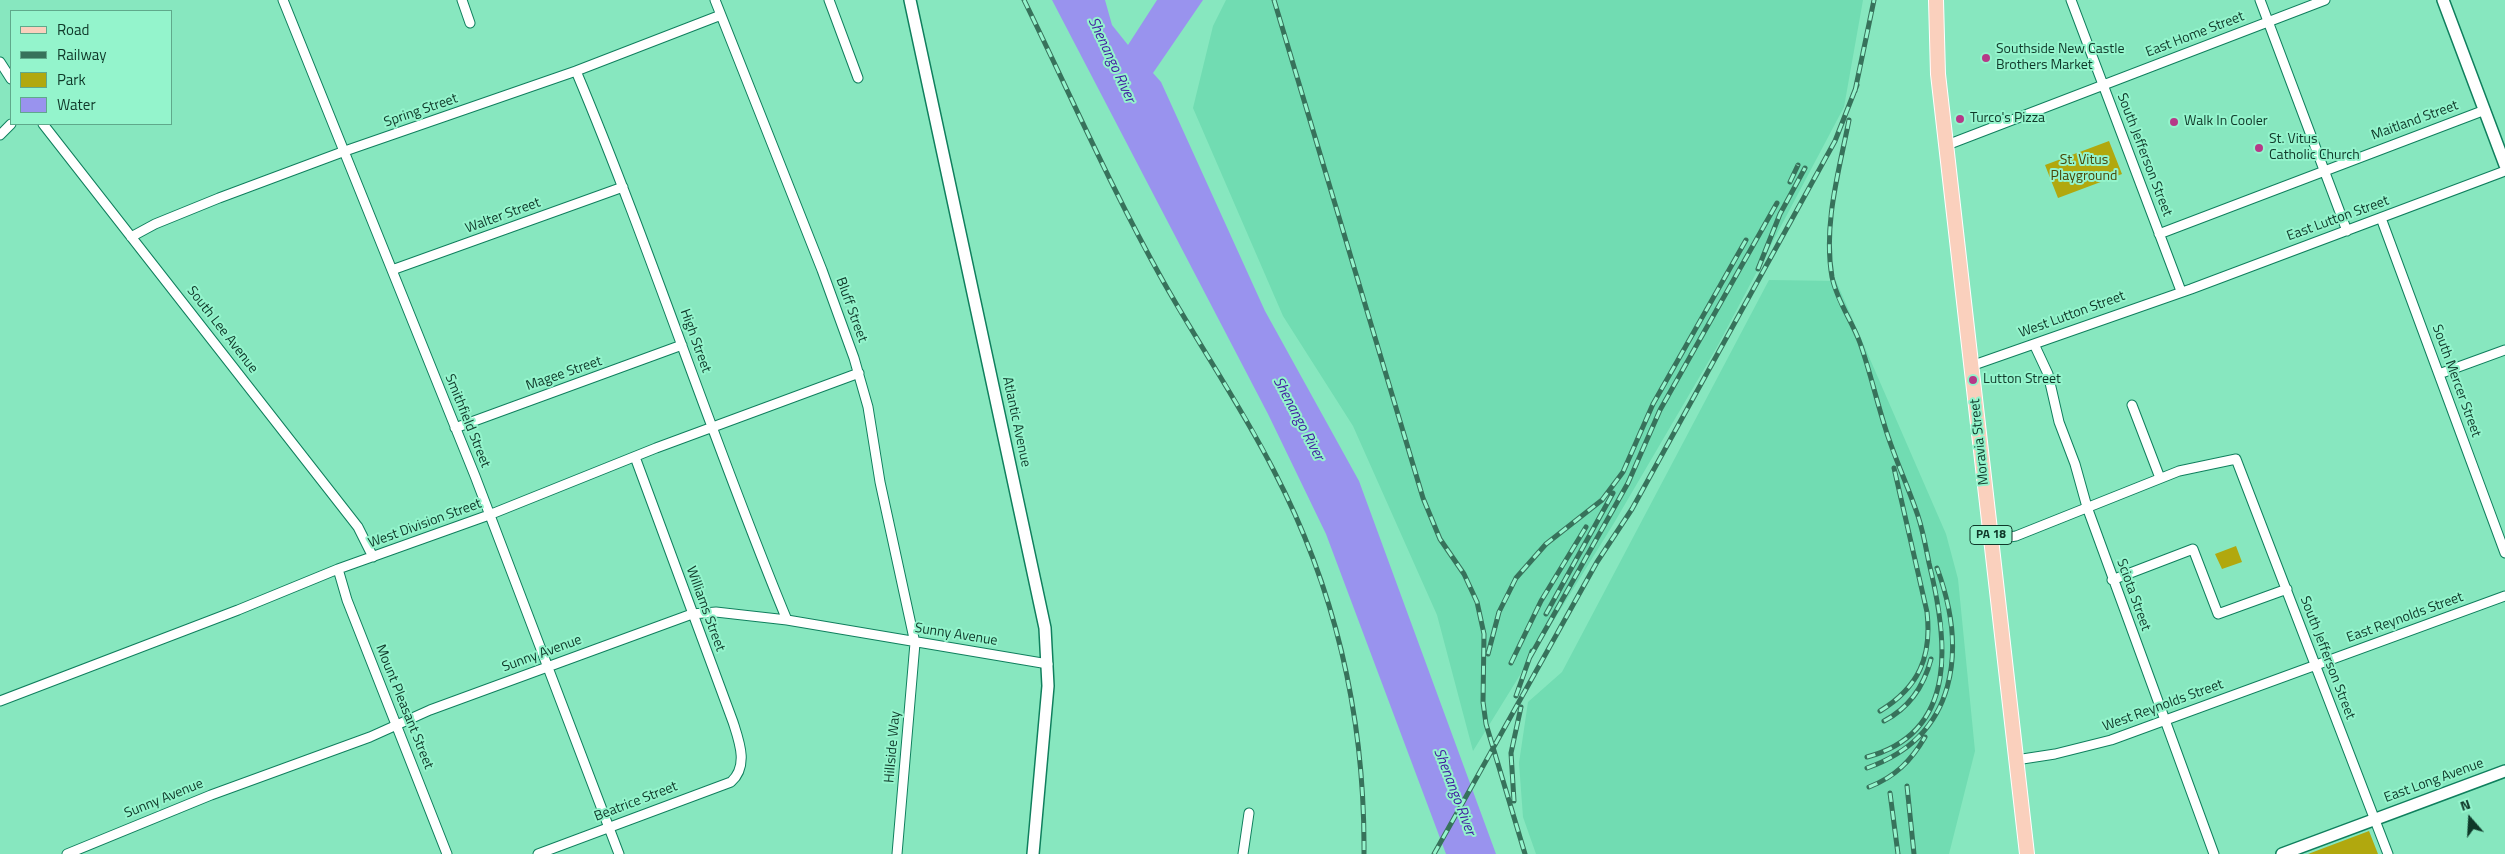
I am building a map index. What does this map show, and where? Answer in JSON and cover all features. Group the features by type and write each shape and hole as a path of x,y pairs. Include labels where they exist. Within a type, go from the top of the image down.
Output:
{"main road":[{"name":"Moravia Street","path":"1936,0 1938,65 2026,854"}],"street":[{"name":"Smithfield Street","path":"283,0 455,428 619,854"},
{"path":"462,0 470,24"},
{"name":"Bluff Street","path":"715,0 801,215 859,373 868,407 880,482 915,643"},
{"path":"829,0 858,78"},
{"name":"Atlantic Avenue","path":"910,0 1031,555 1045,628 1048,664 1034,854"},
{"name":"South Jefferson Street","path":"2071,0 2181,291"},
{"path":"2260,0 2325,170 2346,231"},
{"name":"East Home Street","path":"1947,145 2326,0"},
{"path":"2443,0 2505,165"},
{"name":"Spring Street","path":"131,238 155,224 345,151 576,71 721,15"},
{"path":"0,62 10,77"},
{"name":"High Street","path":"576,71 624,187 712,428 787,620"},
{"name":"Maitland Street","path":"2159,234 2485,110"},
{"path":"0,135 10,125"},
{"name":"South Lee Avenue","path":"44,125 358,528 373,557"},
{"name":"East Lutton Street","path":"2181,291 2505,171"},
{"name":"Walter Street","path":"392,270 624,187"},
{"name":"South Mercer Street","path":"2381,218 2505,553"},
{"name":"West Lutton Street","path":"1972,366 2181,291"},
{"name":"Sciota Street","path":"2034,344 2048,374 2059,422 2075,464 2087,507 2112,580 2214,854"},
{"name":"Magee Street","path":"455,428 682,346"},
{"path":"2439,374 2505,350"},
{"name":"West Division Street","path":"0,701 238,610 338,569 489,515 635,456 859,373"},
{"path":"1991,540 2016,536 2160,478 2132,405"},
{"name":"Williams Street","path":"635,456 733,722 741,756 740,772"},
{"name":"South Jefferson Street","path":"2160,478 2196,466 2236,459 2388,854"},
{"path":"2112,580 2193,549 2218,614 2286,589"},
{"name":"Mount Pleasant Street","path":"338,569 347,600 447,854"},
{"name":"East Reynolds Street","path":"2315,665 2505,596"},
{"name":"Sunny Avenue","path":"67,854 211,795 311,760 396,725 692,614 716,612 787,620 1048,664"},
{"name":"Hillside Way","path":"898,854 915,643"},
{"name":"West Reynolds Street","path":"2016,760 2090,746 2315,665"},
{"name":"East Long Avenue","path":"2282,854 2505,771"},
{"name":"Beatrice Street","path":"538,854 731,782 740,772"},
{"path":"1244,854 1249,812"}],"shaded area":[{"path":"1226,0 1863,0 1844,107 1717,347 1614,523 1473,751 1437,615 1353,426 1283,316 1193,108 1213,26"},
{"path":"1769,280 1836,281 1946,534 1958,579 1975,751 1949,854 1536,854 1523,817 1519,763 1528,702 1562,672"}],"green space":[{"name":"St. Vitus Playground","path":"2109,141 2122,174 2058,198 2045,165"},
{"path":"2236,546 2242,562 2222,569 2215,554"},
{"path":"2369,831 2378,854 2308,854"}],"water":[{"name":"Shenango River","path":"1052,0 1105,0 1112,25 1128,45 1157,0 1203,0 1153,73 1161,82 1265,311 1359,481 1496,854 1446,854 1326,534 1268,414"}],"railway":[{"path":"1024,0 1144,247 1234,399 1274,471 1296,516 1330,609 1343,657 1359,754 1364,854"},
{"path":"1274,0 1423,498 1440,539 1464,574 1477,602 1484,634 1483,702 1486,724 1525,854"},
{"path":"1855,91 1874,0"},
{"path":"1434,854 1597,562 1632,509 1835,141 1857,85"},
{"path":"1849,120 1833,198 1829,238 1832,277 1837,294 1860,343 1889,438 1920,522 1935,591 1942,650 1940,678 1933,704 1919,726 1897,744 1867,757"},
{"path":"1790,182 1798,165"},
{"path":"1758,269 1780,214 1805,168"},
{"path":"1530,657 1628,483 1660,410 1777,203"},
{"path":"1488,654 1499,612 1516,578 1546,544 1602,500 1623,472 1653,404 1746,240"},
{"path":"1880,711 1904,692 1920,669 1925,657 1928,628 1927,612 1894,468"},
{"path":"1546,614 1613,493"},
{"path":"1511,663 1541,601 1586,527"},
{"path":"1867,768 1897,754 1921,735 1937,712 1947,686 1952,658 1952,629 1937,568"},
{"path":"1516,696 1532,651"},
{"path":"1884,721 1908,703 1920,687 1931,659"},
{"path":"1514,801 1511,753 1521,707"},
{"path":"1869,787 1887,778 1908,761 1925,737"},
{"path":"1907,786 1914,854"},
{"path":"1890,793 1898,854"}],"place":[{"name":"Southside New Castle Brothers Market","path":"1986,58"},
{"name":"Turco's Pizza","path":"1960,119"},
{"name":"Walk In Cooler","path":"2174,122"},
{"name":"St. Vitus Catholic Church","path":"2259,148"},
{"name":"Lutton Street","path":"1973,380"}]}
